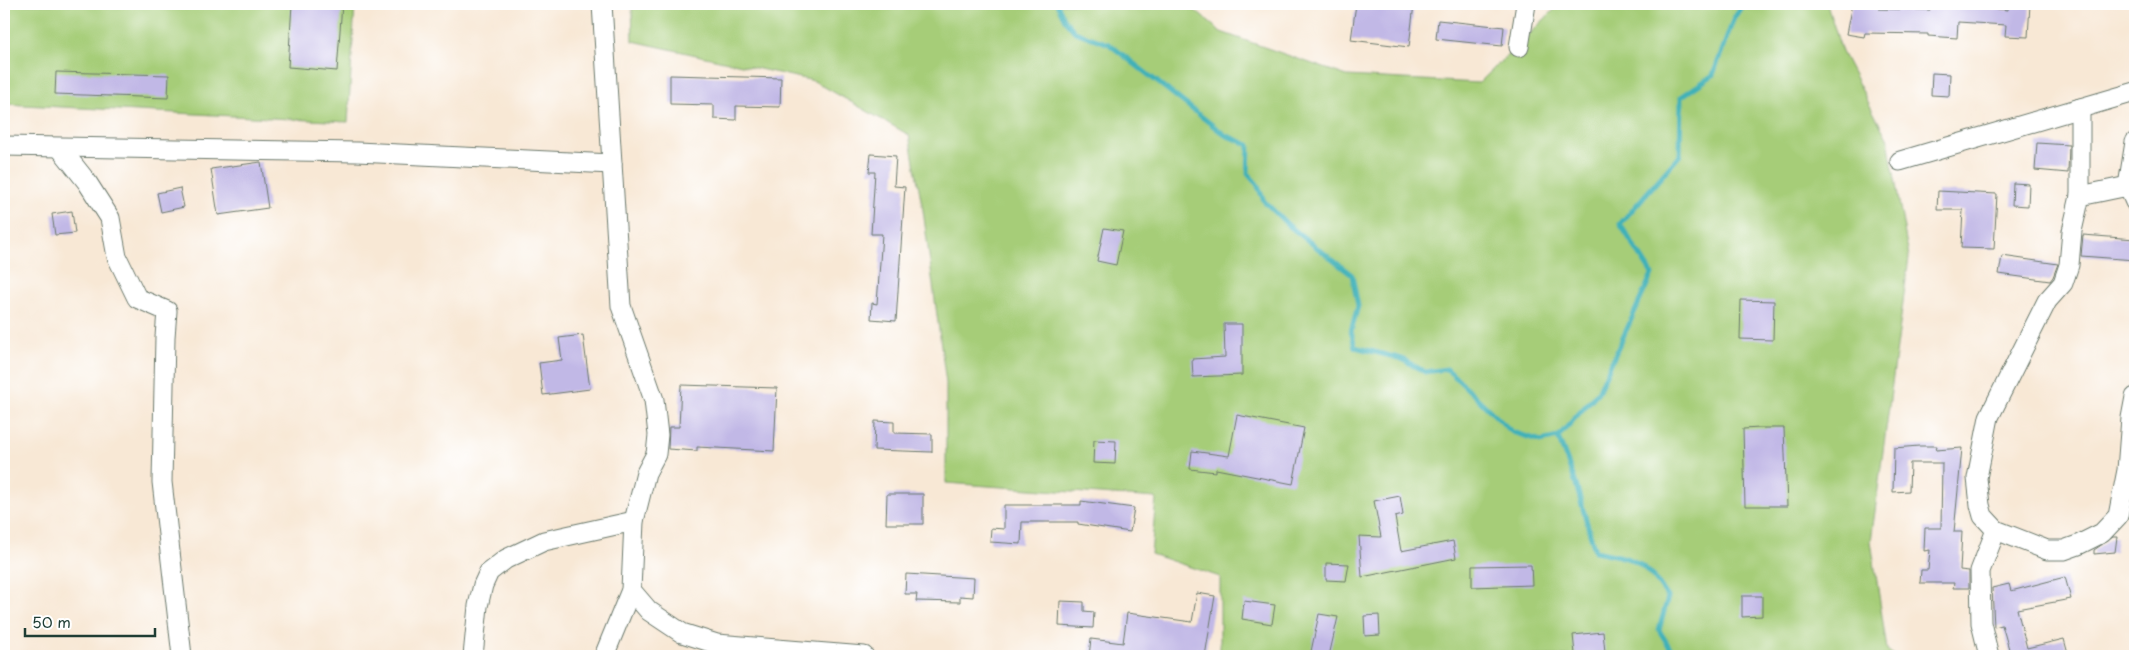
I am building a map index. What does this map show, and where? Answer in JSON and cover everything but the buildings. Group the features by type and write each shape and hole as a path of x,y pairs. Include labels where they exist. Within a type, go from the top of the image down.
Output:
{"street":[{"path":"602,4 621,306 654,400 658,435 656,454 646,473 634,521 631,590 604,656"},
{"path":"1519,48 1526,4"},
{"path":"1900,161 2135,92"},
{"path":"2080,108 2080,196 2072,231 2068,265 2063,283 2047,301 1989,417 1977,478 1983,516 1996,530 2047,550 2064,550 2078,546 2102,533 2118,516 2127,470 2131,418 2135,397"},
{"path":"2080,196 2132,194 2135,142"},
{"path":"4,146 357,152 612,164"},
{"path":"60,148 88,182 110,218 117,257 137,298 167,311 164,337 162,482 182,656"},
{"path":"473,656 478,606 483,585 489,572 506,558 544,541 634,521"},
{"path":"1989,656 1981,623 1980,571 1996,530"},
{"path":"631,590 649,611 682,633 717,644 864,656"}],"green space":[{"path":"4,4 355,4 348,122 4,104"},
{"path":"632,4 1187,4 1221,32 1347,76 1479,83 1560,4 1827,4 1842,52 1888,140 1909,257 1871,541 1887,650 1895,656 1220,656 1220,577 1151,554 1156,498 946,483 946,383 923,210 909,135 814,81 633,41"}],"waterway":[{"path":"1057,4 1065,20 1075,32 1109,44 1225,135 1249,145 1248,174 1257,184 1264,201 1288,225 1352,275 1358,306 1351,331 1355,347 1402,359 1425,372 1447,369 1512,432 1541,441 1558,437"},
{"path":"1675,656 1659,630 1668,597 1645,568 1638,563 1630,559 1595,551 1575,481 1558,437 1598,392 1652,274 1620,224 1680,155 1681,97 1713,75 1734,18 1744,4"}]}
